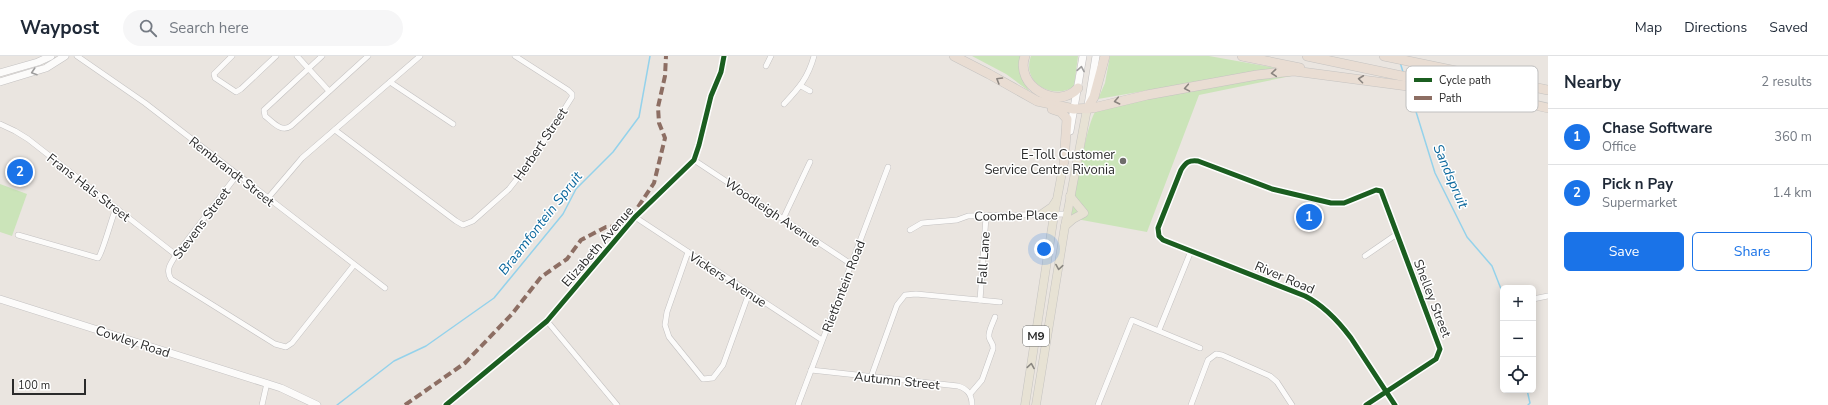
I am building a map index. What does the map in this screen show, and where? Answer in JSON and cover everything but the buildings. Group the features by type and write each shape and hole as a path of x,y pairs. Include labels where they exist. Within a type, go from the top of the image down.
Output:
{"highway":[{"path":"954,56 990,74 1019,92 1043,104 1074,109 1087,108 1147,95 1268,73 1294,71 1341,77 1381,77"},
{"path":"1025,56 1023,64 1024,75 1030,85 1039,92 1063,97 1070,95 1078,88"},
{"path":"1087,108 1094,97 1105,56"},
{"path":"1242,56 1341,77"},
{"path":"1307,56 1381,77 1406,81"},
{"path":"1384,56 1415,58 1456,66"},
{"path":"1538,88 1548,90"},
{"path":"1019,92 1036,105 1058,110 1065,116 1067,124 1064,162"},
{"path":"1538,106 1548,108"}],"main road":[{"name":"M9","path":"1036,405 1070,196 1087,108"},
{"name":"M9","path":"1025,405 1054,215 1064,162"},
{"path":"1065,226 1073,218 1084,213 1070,196"},
{"path":"1039,216 1052,207 1057,199"}],"street":[{"path":"0,73 38,62 51,56"},
{"path":"0,82 46,68 65,56"},
{"name":"Rembrandt Street","path":"77,56 145,103 385,288"},
{"path":"232,56 214,74 215,78 236,92 276,56"},
{"path":"297,56 329,91"},
{"path":"322,56 265,108 263,112 265,116 280,128 286,129 368,56"},
{"path":"268,198 302,158 420,56"},
{"name":"Herbert Street","path":"335,130 456,221 463,224 468,224 483,213 521,175 572,96 568,90 515,56"},
{"name":"Elizabeth Avenue","path":"449,404 547,320 635,217 694,160 711,96 721,72 724,56"},
{"path":"766,66 772,56"},
{"path":"784,104 802,86 810,70 814,56"},
{"name":"M9","path":"1064,162 1083,56"},
{"name":"M9","path":"1087,108 1096,56"},
{"path":"390,82 453,124"},
{"path":"802,86 810,91"},
{"name":"Frans Hals Street","path":"0,124 28,139 176,254"},
{"name":"Woodleigh Avenue","path":"694,160 851,264"},
{"name":"River Road","path":"1379,190 1344,203 1331,203 1272,189 1198,161 1190,161 1184,166 1157,231 1163,240 1315,301 1345,330 1395,405"},
{"path":"783,219 810,162"},
{"name":"Rietfontein Road","path":"798,405 888,167"},
{"name":"Stevens Street","path":"237,175 176,254 170,265 168,273 171,279 282,347 292,343 354,265"},
{"name":"Shelley Street","path":"1366,405 1436,358 1440,349 1379,190"},
{"path":"18,235 98,258 102,254 107,233 116,208"},
{"name":"Coombe Place","path":"910,230 922,223 957,220 965,217 1068,214"},
{"name":"Vickers Avenue","path":"635,217 822,340"},
{"name":"Fall Lane","path":"980,300 986,217"},
{"path":"1365,256 1397,234"},
{"path":"1159,330 1191,251"},
{"path":"688,252 667,312 665,325 666,331 672,341 703,380 713,378 724,365 749,293"},
{"path":"871,377 899,300 905,295 916,294 1000,302"},
{"path":"1536,298 1548,296"},
{"name":"Cowley Road","path":"0,299 266,383 309,400 317,405"},
{"path":"972,405 970,394 982,380 993,349 989,334 995,318"},
{"path":"547,320 617,405"},
{"path":"1098,405 1132,320 1200,348"},
{"path":"1191,405 1208,360 1213,355 1222,355 1270,376 1292,405"},
{"name":"Autumn Street","path":"811,370 958,386 964,388 970,394"},
{"path":"262,405 266,383"}],"green space":[{"path":"972,56 1021,56 1021,75 1029,91 1006,74"},
{"path":"1031,56 1078,56 1074,87 1065,91 1057,91 1048,90 1040,86 1034,81 1030,74 1029,66"},
{"path":"1110,56 1209,56 1276,68 1098,99 1105,83"},
{"path":"1296,75 1199,95 1147,232 1071,218 1085,143 1093,116 1097,109 1257,78"},
{"path":"0,184 27,194 12,236 0,232"}],"waterway":[{"name":"Braamfontein Spruit","path":"337,405 394,361 426,346 494,298 563,214 576,189 613,152 639,117 650,56"},
{"name":"Sandspruit","path":"1400,62 1403,72"},
{"name":"Sandspruit","path":"1416,112 1435,173 1467,237 1492,266 1500,286"},
{"name":"Sandspruit","path":"1528,393 1530,403 1528,405"}],"marked path":[{"path":"638,207 654,183 665,138 659,123 658,107 665,76 666,56"},
{"path":"405,405 465,363 512,314 541,277 567,259 581,240 606,227 619,226 627,218"}],"cycle path":[{"path":"446,405 547,321 635,217 694,160 711,96 721,72 724,56"},
{"path":"1366,405 1436,359 1440,349 1381,191 1376,190 1344,203 1331,203 1272,189 1198,161 1190,161 1186,163 1181,170 1158,228 1159,236 1163,240 1305,296 1318,304 1336,320 1351,338 1395,405"}],"place":[{"name":"E-Toll Customer Service Centre Rivonia","path":"1123,161"},
{"name":"Pick n Pay","path":"20,172"},
{"name":"Chase Software","path":"1309,217"}]}
